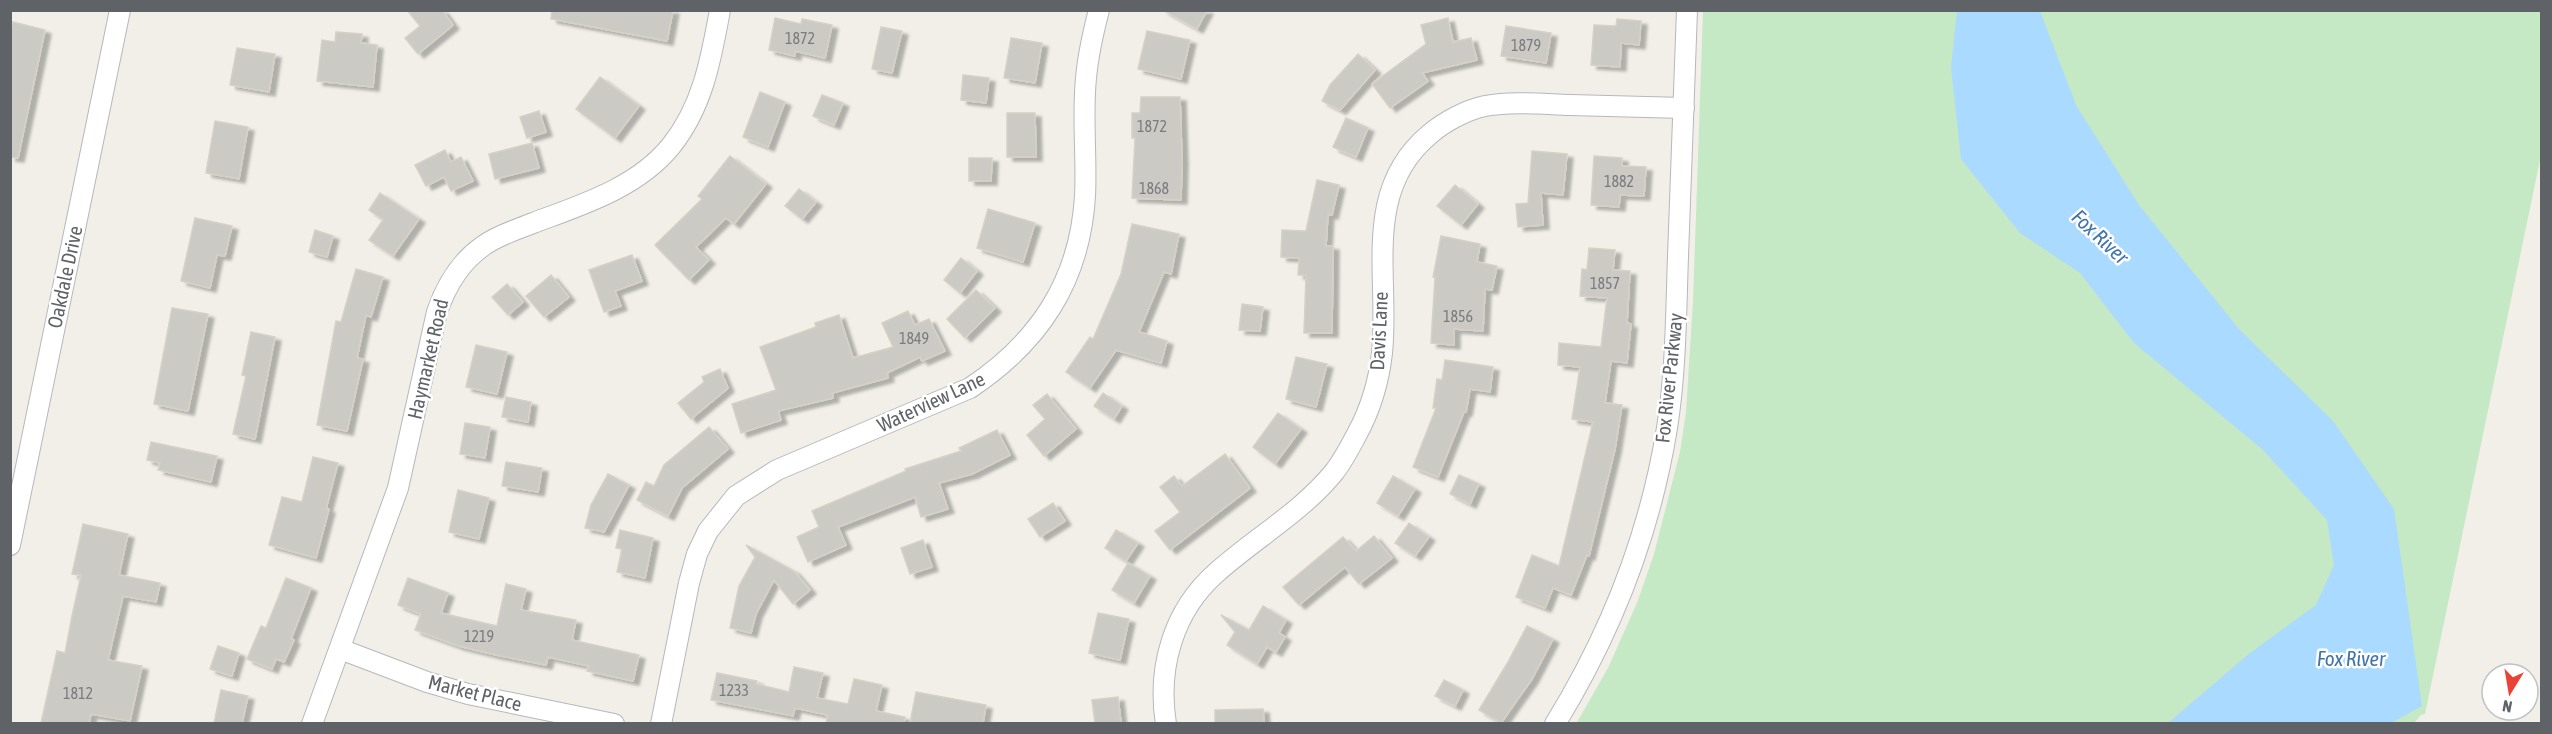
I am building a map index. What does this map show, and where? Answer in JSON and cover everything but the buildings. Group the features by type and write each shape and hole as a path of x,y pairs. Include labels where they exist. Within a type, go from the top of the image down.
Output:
{"street":[{"name":"Oakdale Drive","path":"10,544 120,10"},
{"name":"Haymarket Road","path":"312,723 398,488 437,312 445,288 464,264 485,244 618,189 648,168 670,147 695,108 706,79 720,10"},
{"name":"Waterview Lane","path":"661,723 697,554 708,531 736,496 777,470 970,388 996,370 1022,346 1056,300 1071,268 1079,238 1085,197 1086,77 1099,10"},
{"name":"Fox River Parkway","path":"1555,723 1604,633 1630,570 1652,497 1667,428 1674,362 1687,10"},
{"name":"Davis Lane","path":"1166,723 1162,686 1167,654 1175,629 1186,610 1214,574 1309,498 1334,471 1362,424 1374,390 1382,352 1383,223 1392,185 1418,144 1432,132 1460,115 1482,107 1511,103 1684,108"},
{"name":"Market Place","path":"340,649 427,682 468,694 614,723"}],"green space":[{"path":"1703,11 2541,11 2541,155 2425,714 2414,723 1576,724 1608,668 1637,603 1654,554 1680,452 1686,412 1693,302"}],"water":[{"name":"Fox River","path":"1957,11 2040,11 2076,105 2139,205 2239,329 2333,421 2394,509 2422,706 2391,723 2168,723 2250,653 2316,605 2334,565 2327,520 2262,449 2134,343 2080,273 2020,233 1961,159 1951,67"}]}
